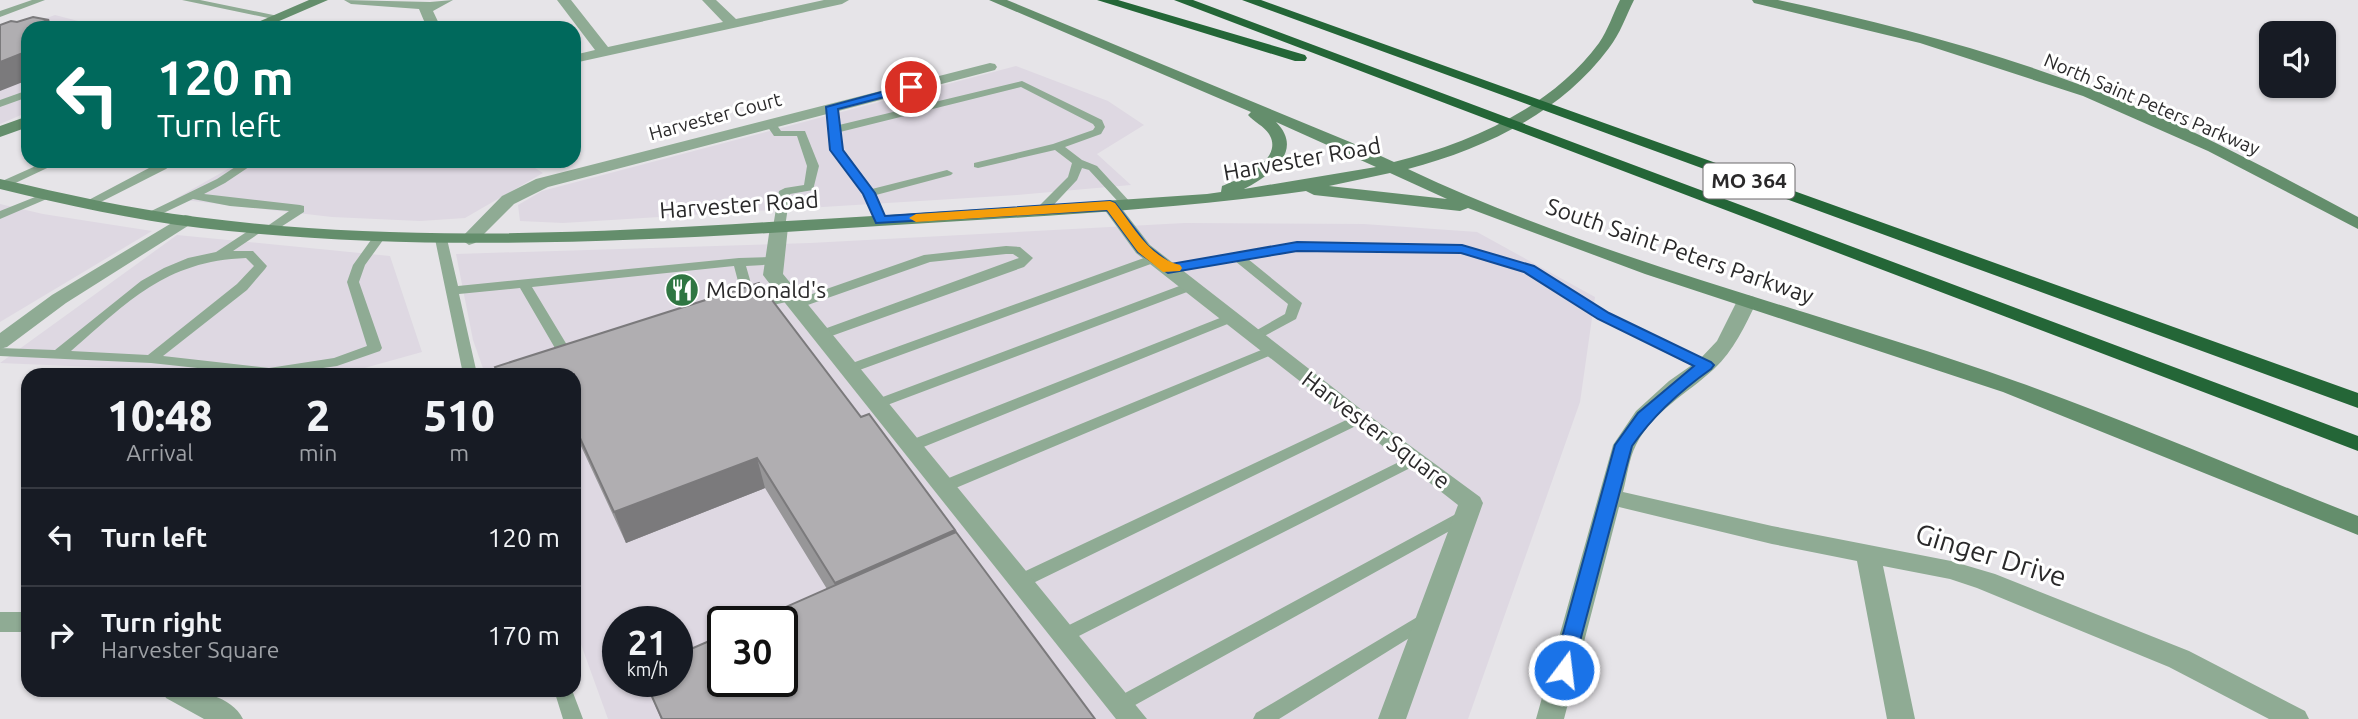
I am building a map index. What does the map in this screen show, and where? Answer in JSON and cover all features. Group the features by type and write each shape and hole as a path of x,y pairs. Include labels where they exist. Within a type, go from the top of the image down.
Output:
{"highway":[{"path":"1104,0 1245,43 1416,89"},
{"name":"MO 364","path":"1181,0 2358,444"},
{"name":"MO 364","path":"1249,0 2358,401"},
{"path":"1277,0 1339,33"}],"main road":[{"path":"268,21 321,0"},
{"name":"South Saint Peters Parkway","path":"996,0 1344,145 1493,212 1574,243 2011,387 2358,526"},
{"name":"Harvester Road","path":"2,184 87,205 185,220 264,229 468,240 618,237 1207,199 1298,188 1393,169 1481,139 1524,117 1562,91 1604,45 1627,0"},
{"name":"North Saint Peters Parkway","path":"1759,0 1922,38 2063,84 2192,137 2358,224"},
{"path":"1207,199 1252,179 1272,164 1279,149 1279,139 1273,129 1239,102"},
{"path":"0,132 21,124"},
{"path":"1298,188 1493,212"}],"street":[{"path":"351,0 428,6 446,0"},
{"path":"564,0 580,21"},
{"path":"709,0 733,24"},
{"path":"581,57 842,0"},
{"path":"428,6 426,12 431,21"},
{"path":"581,22 604,52"},
{"name":"Harvester Court","path":"468,240 508,200 541,183 990,67"},
{"name":"Harvester Square","path":"1119,205 1143,249 1359,419 1471,503 1392,719"},
{"path":"0,343 59,299 185,220"},
{"path":"779,227 773,275 1127,712"},
{"path":"1550,719 1624,445 1644,416 1677,386 1706,365 1726,344 1747,301"},
{"name":"Ginger Drive","path":"1610,497 1698,519 1951,570 2027,596 2167,653 2295,719"},
{"path":"1867,553 1901,719"},
{"path":"0,622 21,622"},
{"path":"189,697 227,718"}],"lane":[{"path":"0,14 41,0"},
{"path":"186,0 278,17"},
{"path":"0,5 18,8"},
{"path":"834,130 1022,84 1098,122 1100,127 1097,132 1057,146 978,165"},
{"path":"0,104 21,96"},
{"path":"832,107 837,150 850,172 869,193 880,220"},
{"path":"770,123 778,134 801,133 813,166 809,188 785,191 779,227"},
{"path":"1057,146 1078,162 1093,168 1119,205"},
{"path":"1042,209 1073,178 1078,162"},
{"path":"2,184 40,168"},
{"path":"87,205 159,168"},
{"path":"149,215 221,181 241,168"},
{"path":"869,193 947,173"},
{"path":"192,195 300,209 222,253"},
{"path":"0,215 45,196"},
{"path":"297,368 337,362 375,348 353,282 359,265 380,236"},
{"path":"441,239 469,368"},
{"path":"849,369 1161,264 1238,257 1297,246 1462,249 1529,269 1604,316 1706,365"},
{"path":"739,262 744,308 793,301 928,258 1006,250 1016,250 1027,258 1020,264 821,335"},
{"path":"60,353 145,282 185,262 222,253 249,254 261,266 242,287 151,359"},
{"path":"945,486 1263,344 1291,316 1295,303 1238,257"},
{"path":"451,291 739,262 774,261"},
{"path":"525,285 566,355 592,348"},
{"path":"877,404 1190,286"},
{"path":"911,446 1230,317"},
{"path":"0,352 151,359 233,368"},
{"path":"1021,581 1359,419"},
{"path":"1065,635 1413,460"},
{"path":"1127,712 1467,514"},
{"path":"1263,719 1429,617"},
{"path":"565,697 573,719"}],"shaded area":[{"path":"55,15 78,21 38,21"},
{"path":"21,27 21,115 0,124 0,35"},
{"path":"1016,66 1108,101 1144,125 1097,154 1131,185 1017,195 563,223 520,221 518,205 542,191"},
{"path":"230,168 535,168 543,173 465,218 420,221 332,217 175,199"},
{"path":"0,204 43,214 152,231 0,322"},
{"path":"1185,223 1364,224 1477,232 1595,297 1580,402 1468,719 608,719 581,644 581,368 483,368 473,340 456,254 810,243"},
{"path":"177,235 390,256 422,352 365,368 120,368 0,363"}],"building":[{"path":"33,17 49,20 21,21 21,54 0,62 0,25"},
{"path":"759,283 861,417 869,414 955,530 835,583 757,458 614,512 581,440 581,368 495,367"},
{"path":"956,532 1095,719 662,719 652,697 693,697 693,648 707,642 707,697 798,697 798,606 788,606"}],"slow traffic":[{"path":"916,218 1110,205 1143,249 1168,269 1175,268"}],"place":[{"name":"McDonald's","path":"682,290"}],"route":[{"path":"911,87 832,107 837,150 850,172 869,193 880,220 1110,205 1143,249 1168,269 1297,246 1462,249 1529,269 1604,316 1706,365 1677,386 1644,416 1624,445 1564,670"}]}
